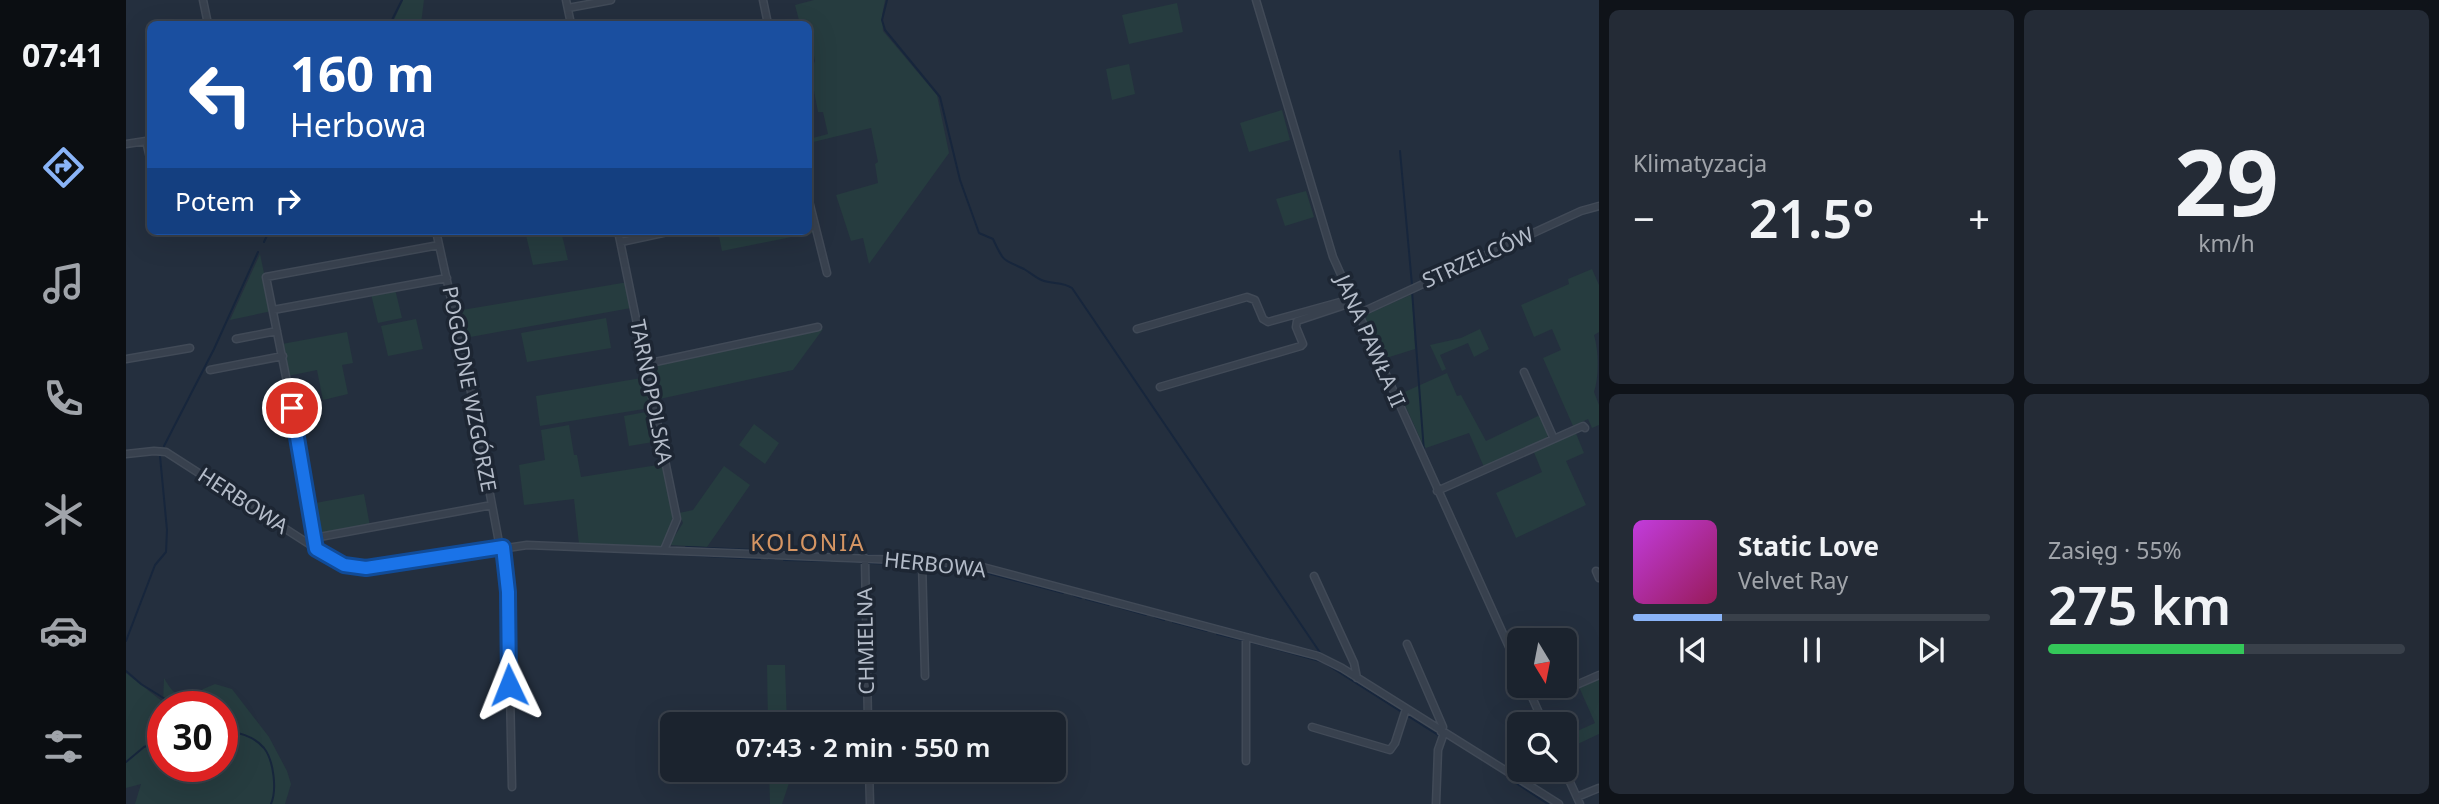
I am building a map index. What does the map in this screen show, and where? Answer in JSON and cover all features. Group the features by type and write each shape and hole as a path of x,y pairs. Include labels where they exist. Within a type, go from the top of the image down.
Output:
{"street":[{"path":"203,0 207,21"},
{"path":"566,0 570,21"},
{"path":"568,8 611,0"},
{"path":"762,0 767,21"},
{"name":"JANA PAWŁA II","path":"1256,0 1324,233 1351,301 1507,643"},
{"path":"126,144 146,142 147,146"},
{"name":"STRZELCÓW","path":"1357,314 1581,211 1599,206"},
{"path":"812,212 827,274"},
{"name":"POGODNE WZGÓRZE","path":"437,235 468,376 508,592 512,787"},
{"name":"TARNOPOLSKA","path":"619,235 677,519 664,550"},
{"path":"621,242 654,235"},
{"path":"316,549 283,356 266,277 439,245"},
{"path":"273,310 447,278"},
{"path":"1137,328 1247,297 1255,300 1263,319 1268,322 1351,301"},
{"path":"1160,387 1301,346 1303,344 1296,327 1297,321 1351,301"},
{"path":"646,364 818,327"},
{"path":"236,339 277,331"},
{"path":"126,359 190,348"},
{"path":"210,370 283,356"},
{"path":"1524,372 1554,439"},
{"path":"1437,491 1583,426 1585,428"},
{"name":"HERBOWA","path":"126,454 154,450 166,452 316,549 344,565 366,568 527,545 975,565 1318,656 1559,804"},
{"path":"314,538 492,505"},
{"name":"CHMIELNA","path":"865,558 868,712"},
{"path":"922,561 925,676"},
{"path":"1314,576 1354,663 1357,678"},
{"path":"1246,637 1246,761"},
{"path":"1407,644 1443,727 1438,750 1436,804"},
{"path":"1577,685 1599,675"},
{"path":"1312,727 1390,750 1395,743 1406,709"},
{"path":"869,782 870,804"},
{"path":"1570,782 1578,802 1599,788"}],"green space":[{"path":"403,0 424,0 421,21 393,21"},
{"path":"814,0 885,0 883,31 937,95 949,153 869,264 863,238 851,241 836,195 878,183 875,164 878,162 871,128 812,142 812,138 828,134 823,112 818,112 812,80 815,61 812,21 799,21 795,5"},
{"path":"1177,3 1183,32 1129,44 1122,15"},
{"path":"1129,64 1135,94 1112,100 1106,69"},
{"path":"1282,110 1290,140 1249,152 1240,123"},
{"path":"1306,191 1314,217 1285,226 1276,199"},
{"path":"526,235 562,235 568,260 533,265"},
{"path":"719,235 801,235 722,251"},
{"path":"260,254 272,311 230,320"},
{"path":"1592,269 1599,285 1599,332 1594,335 1598,364 1594,392 1599,405 1599,425 1592,428 1588,419 1573,426 1543,358 1561,350 1552,329 1534,337 1521,305 1569,284 1568,279"},
{"path":"628,282 631,308 465,338 462,336 456,311"},
{"path":"395,289 402,318 378,323 371,294"},
{"path":"1412,294 1415,349 1383,359 1365,320 1368,314"},
{"path":"606,318 611,348 527,362 521,333"},
{"path":"416,319 423,349 388,356 381,326"},
{"path":"823,329 793,370 655,400 649,369 651,366"},
{"path":"1480,329 1489,349 1474,357 1468,343 1440,355 1446,369 1442,371 1430,345 1461,338"},
{"path":"347,332 353,363 342,365 348,394 323,400 317,370 288,376 282,344"},
{"path":"1447,373 1457,396 1461,395 1486,441 1540,415 1548,434 1547,438 1484,467 1469,433 1426,448 1400,394"},
{"path":"647,377 652,405 650,408 540,426 536,396"},
{"path":"646,412 652,414 659,441 629,446 624,416"},
{"path":"754,424 779,443 765,464 739,445"},
{"path":"569,425 581,477 664,464 673,510 672,522 662,547 579,544 574,499 524,505 519,465 545,460 541,430"},
{"path":"1575,431 1584,453 1566,461 1586,505 1516,538 1496,493 1542,472 1533,450"},
{"path":"724,466 750,485 707,547 669,545 683,523 679,513 693,510"},
{"path":"364,494 370,526 316,536 310,504"},
{"path":"767,665 785,665 787,712 768,712"},
{"path":"126,673 149,691 147,782 238,782 238,697 269,737 291,784 285,804 135,804 141,784 126,788"},
{"path":"164,678 173,691 163,691"},
{"path":"1599,678 1599,734 1577,744 1577,731 1595,723 1579,687"},
{"path":"215,684 234,691 201,691"},
{"path":"769,782 789,782 782,804 770,804"}],"waterway":[{"path":"392,21 402,0"},
{"path":"887,0 882,20 885,30 940,97 960,180 979,233 993,239 1002,256 1008,261 1041,280 1072,288 1321,654"},
{"path":"1400,151 1412,285"},
{"path":"264,242 267,235"},
{"path":"164,446 214,349 258,252"},
{"path":"1412,291 1424,452"},
{"path":"126,641 155,565 166,552 167,530 160,456"},
{"path":"686,547 966,560 1320,653"},
{"path":"687,555 760,559"},
{"path":"769,559 774,559"},
{"path":"784,560 830,561"},
{"path":"840,561 860,562"},
{"path":"870,563 921,565"},
{"path":"932,566 976,570 1063,593"},
{"path":"1073,595 1081,598"},
{"path":"1086,599 1109,605"},
{"path":"1118,607 1146,615"},
{"path":"1155,617 1164,620"},
{"path":"1173,622 1207,631"},
{"path":"1217,634 1242,640"},
{"path":"1251,642 1323,662 1400,711"},
{"path":"126,671 152,691"},
{"path":"1408,716 1438,735"},
{"path":"238,733 256,741 264,748 270,760 274,776 271,804"},
{"path":"126,762 147,746"},
{"path":"1516,783 1548,804"}],"district":[{"name":"KOLONIA","path":"808,543"}],"route":[{"path":"292,408 316,549 344,565 366,568 503,547 508,592 509,685"}]}
